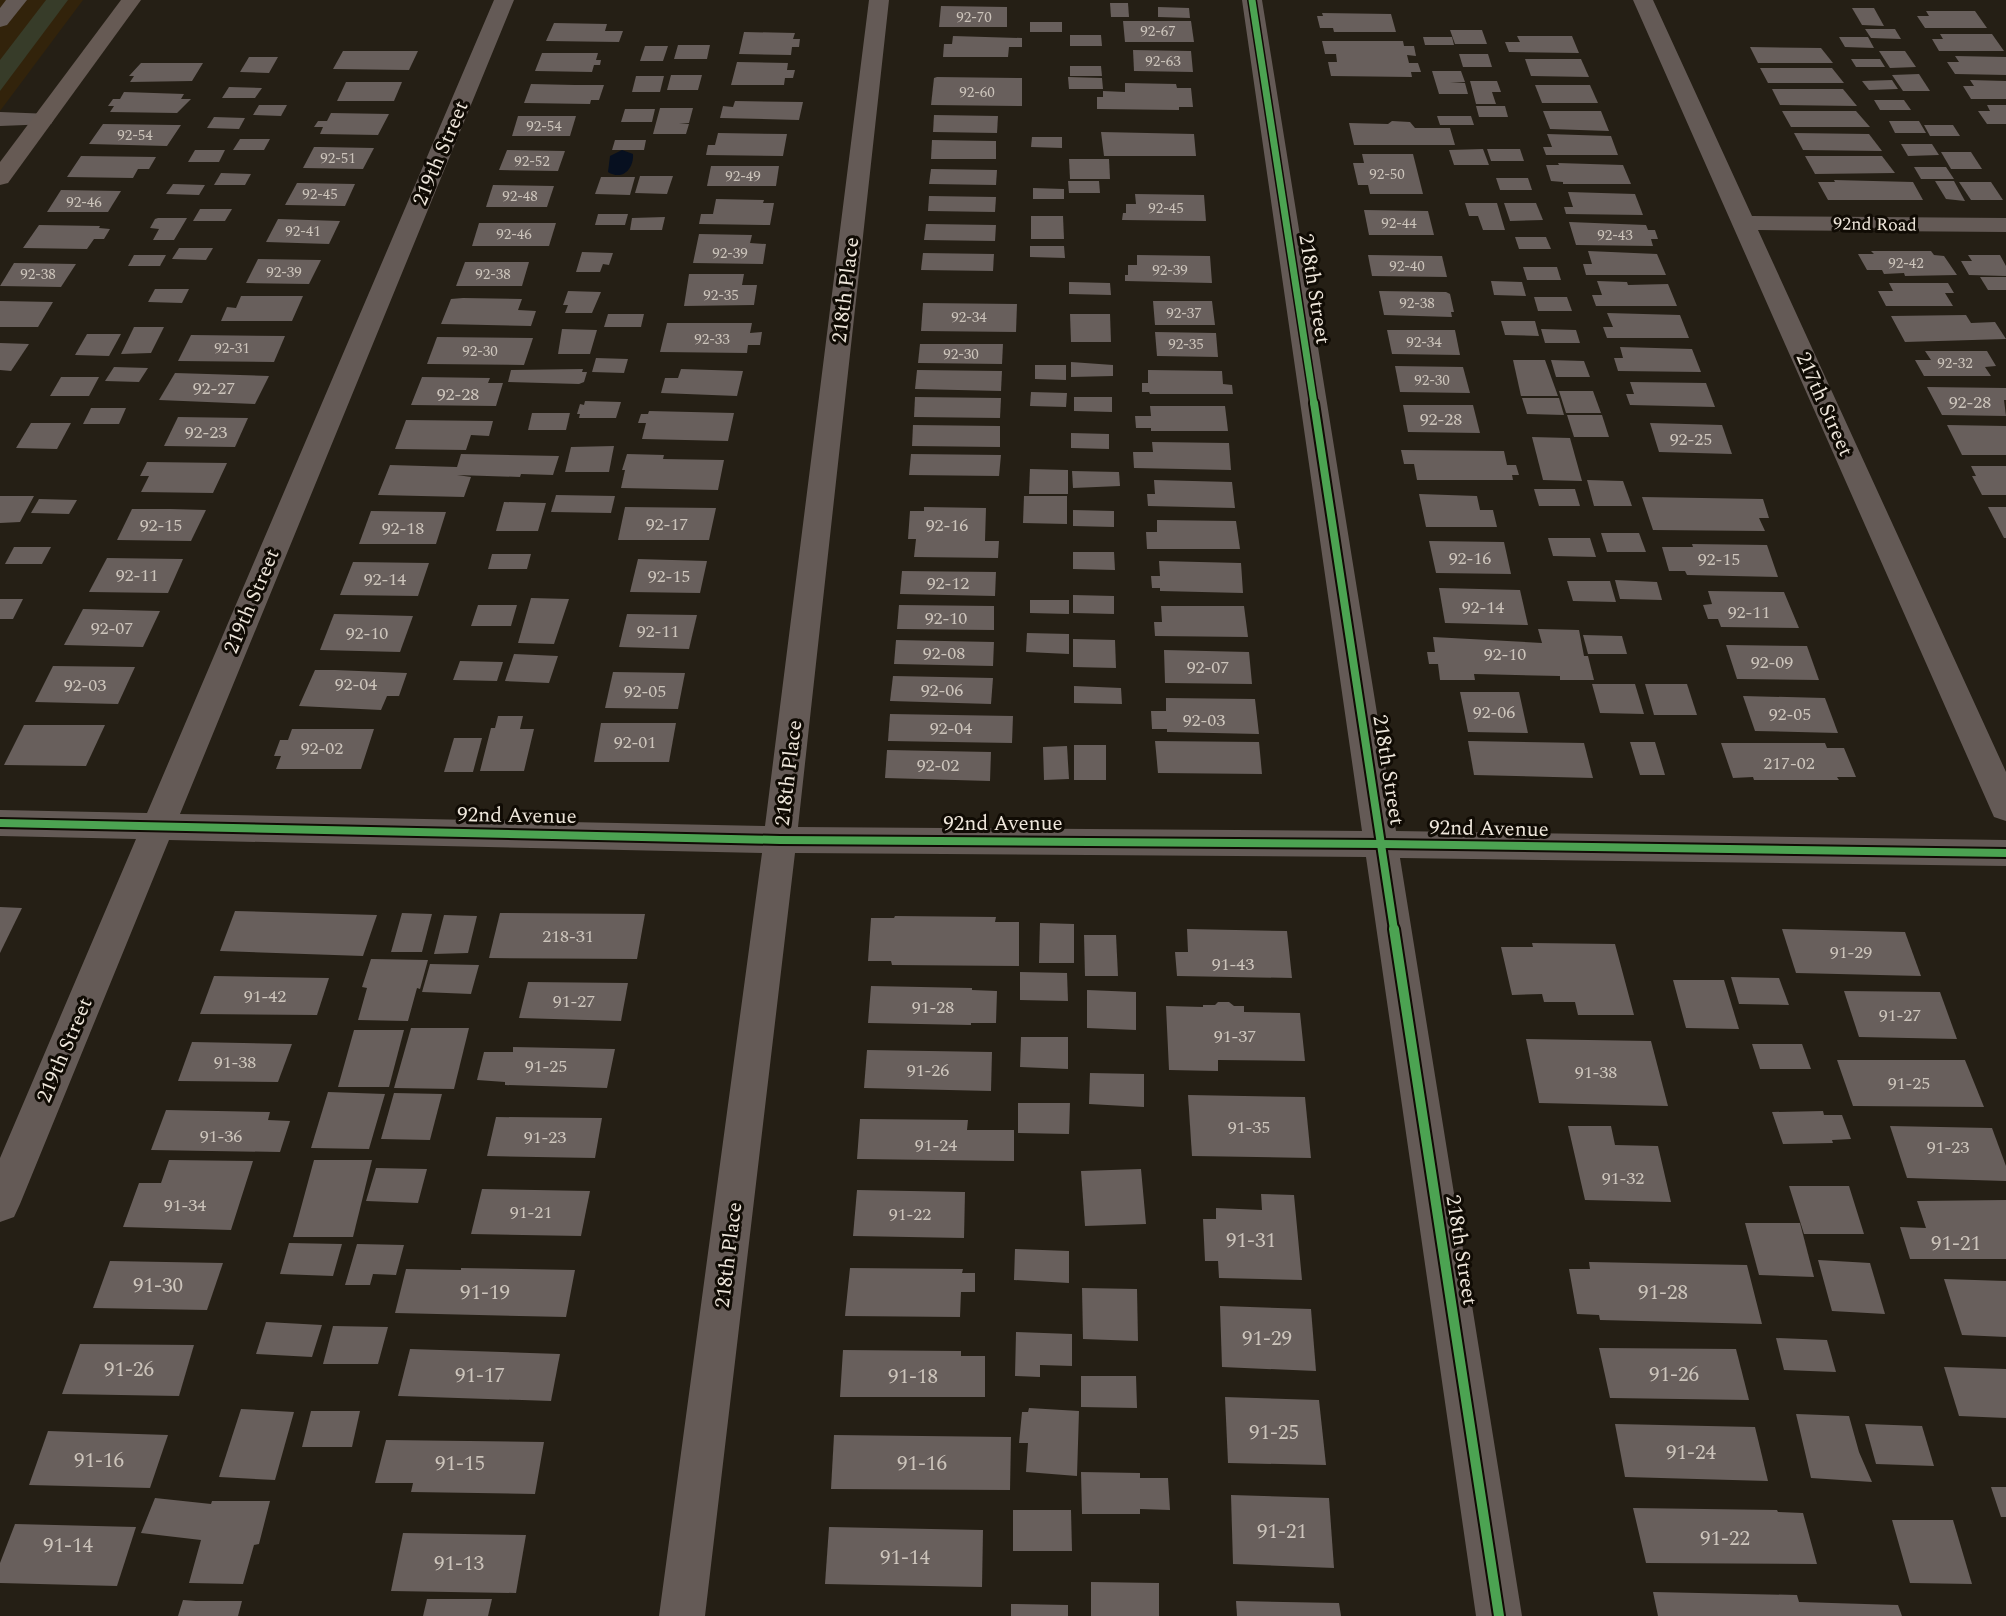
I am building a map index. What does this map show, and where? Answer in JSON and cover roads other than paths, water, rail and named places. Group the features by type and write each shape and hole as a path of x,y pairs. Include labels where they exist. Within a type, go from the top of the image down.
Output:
{"main road":[{"path":"0,178 131,0"}],"street":[{"path":"0,21 16,0"},
{"name":"219th Street","path":"0,1203 504,0"},
{"name":"218th Place","path":"682,1616 780,840 879,0"},
{"name":"218th Street","path":"1252,0 1499,1616"},
{"name":"217th Street","path":"1643,0 2006,808"},
{"path":"0,119 43,119"},
{"name":"92nd Road","path":"1744,223 2006,225"},
{"name":"92nd Avenue","path":"0,823 780,840 1382,844 2006,853"}],"water":[{"path":"622,150 633,154 629,169 618,175 608,172 610,156"}]}
